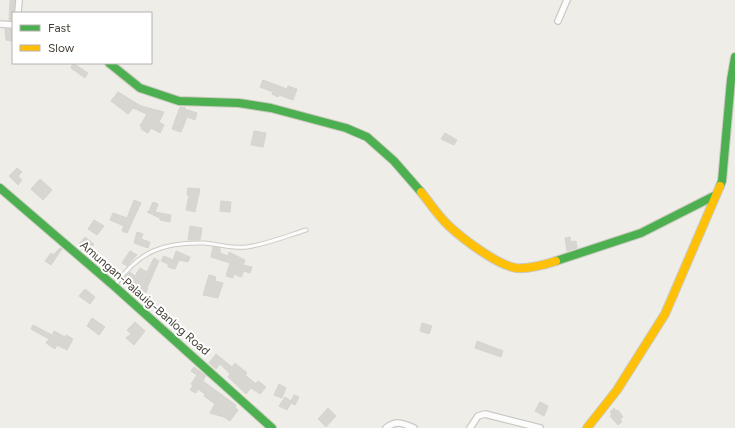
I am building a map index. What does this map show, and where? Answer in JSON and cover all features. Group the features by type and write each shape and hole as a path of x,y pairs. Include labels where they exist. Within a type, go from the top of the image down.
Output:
{"street":[{"path":"18,12 19,0"},
{"path":"558,21 567,0"},
{"path":"0,24 12,25"},
{"path":"587,428 618,390 665,314 714,196 722,181 731,80 735,56"},
{"path":"110,64 140,88 179,101 239,103 271,108 346,128 367,138 394,161 449,226 493,259 504,265 518,268 539,266 618,241 641,233 714,196"},
{"name":"Amungan-Palauig-Banlog Road","path":"0,188 114,286 272,428"},
{"path":"470,428 478,416 485,414 540,428"},
{"path":"386,428 392,423 399,422 414,428"}],"lane":[{"path":"114,286 124,273 131,268 141,256 167,245 204,243 246,247 306,230"}],"building":[{"path":"10,0 15,0 14,12 12,12 12,21 9,20"},
{"path":"5,29 12,29 11,41 6,40"},
{"path":"73,64 74,64 88,73 85,78 71,68"},
{"path":"263,80 287,89 288,86 297,89 293,100 279,95 278,97 272,94 273,92 260,87"},
{"path":"118,92 141,106 164,112 159,122 164,125 160,133 151,128 148,133 141,129 142,127 140,126 147,114 133,108 128,114 111,101"},
{"path":"180,107 185,107 185,109 197,113 195,120 187,117 181,132 172,129"},
{"path":"254,131 266,133 263,147 251,145"},
{"path":"445,133 457,140 454,145 441,139"},
{"path":"17,168 22,172 18,176 22,180 18,185 9,176"},
{"path":"40,179 52,190 43,200 31,189"},
{"path":"188,188 200,189 195,212 186,210 189,195 187,195"},
{"path":"134,200 141,203 127,233 122,231 124,226 110,220 113,213 127,218"},
{"path":"221,201 231,202 230,212 220,211"},
{"path":"153,202 158,204 155,212 171,215 170,222 160,220 160,218 147,212 149,211"},
{"path":"94,220 104,226 97,235 88,229"},
{"path":"190,226 202,228 200,240 188,240"},
{"path":"137,232 143,234 141,239 150,242 148,248 134,243"},
{"path":"85,237 94,244 88,251 79,244"},
{"path":"570,237 571,242 576,241 577,248 567,251 565,238"},
{"path":"213,247 220,248 220,253 228,256 229,252 245,260 243,265 252,267 250,273 244,271 241,277 234,274 233,278 226,276 230,263 211,257"},
{"path":"60,248 62,249 51,265 45,261 51,253 53,255"},
{"path":"130,251 137,255 127,266 122,263"},
{"path":"176,251 190,257 188,262 179,260 175,269 168,267 168,264 161,261 164,256 173,260"},
{"path":"154,258 159,261 147,288 148,289 144,295 140,293 137,298 133,295 135,291 129,287 131,285 123,279 130,272 135,276 140,268 147,272"},
{"path":"209,275 216,277 215,281 223,283 218,298 203,295"},
{"path":"85,289 95,297 90,304 79,296"},
{"path":"92,318 105,327 99,335 87,326"},
{"path":"135,322 145,331 134,345 126,338 131,334 127,330"},
{"path":"422,323 432,326 429,334 420,331"},
{"path":"33,325 52,335 54,331 65,337 66,335 73,339 67,350 57,345 55,349 46,343 49,339 31,329"},
{"path":"477,341 503,351 501,357 475,348"},
{"path":"216,354 232,367 235,363 247,373 245,375 256,384 258,381 266,387 260,394 251,388 246,394 228,377 230,374 220,364 216,369 209,363"},
{"path":"194,367 206,376 203,380 204,382 236,405 235,407 238,410 230,421 224,417 210,413 215,404 204,396 205,394 198,389 196,393 190,390 193,385 191,384 197,375 191,371"},
{"path":"279,384 286,388 282,398 274,395"},
{"path":"294,395 299,397 295,405 291,403 287,410 279,406 285,397 291,401"},
{"path":"540,402 548,406 544,416 535,411"},
{"path":"328,408 336,416 326,427 318,419"},
{"path":"614,408 616,411 618,410 623,417 620,419 622,422 618,425 610,416 612,414 610,412"}],"traffic: fast":[{"path":"720,186 722,181 731,80 735,57"},
{"path":"110,64 140,88 179,101 239,103 271,108 346,128 367,137 394,161 421,192"},
{"path":"0,188 114,286 272,428"},
{"path":"556,261 641,233 714,196"}],"traffic: slow":[{"path":"587,428 617,390 665,314 720,186"},
{"path":"421,192 449,226 471,244 499,262 516,268 526,268 556,261"}]}
